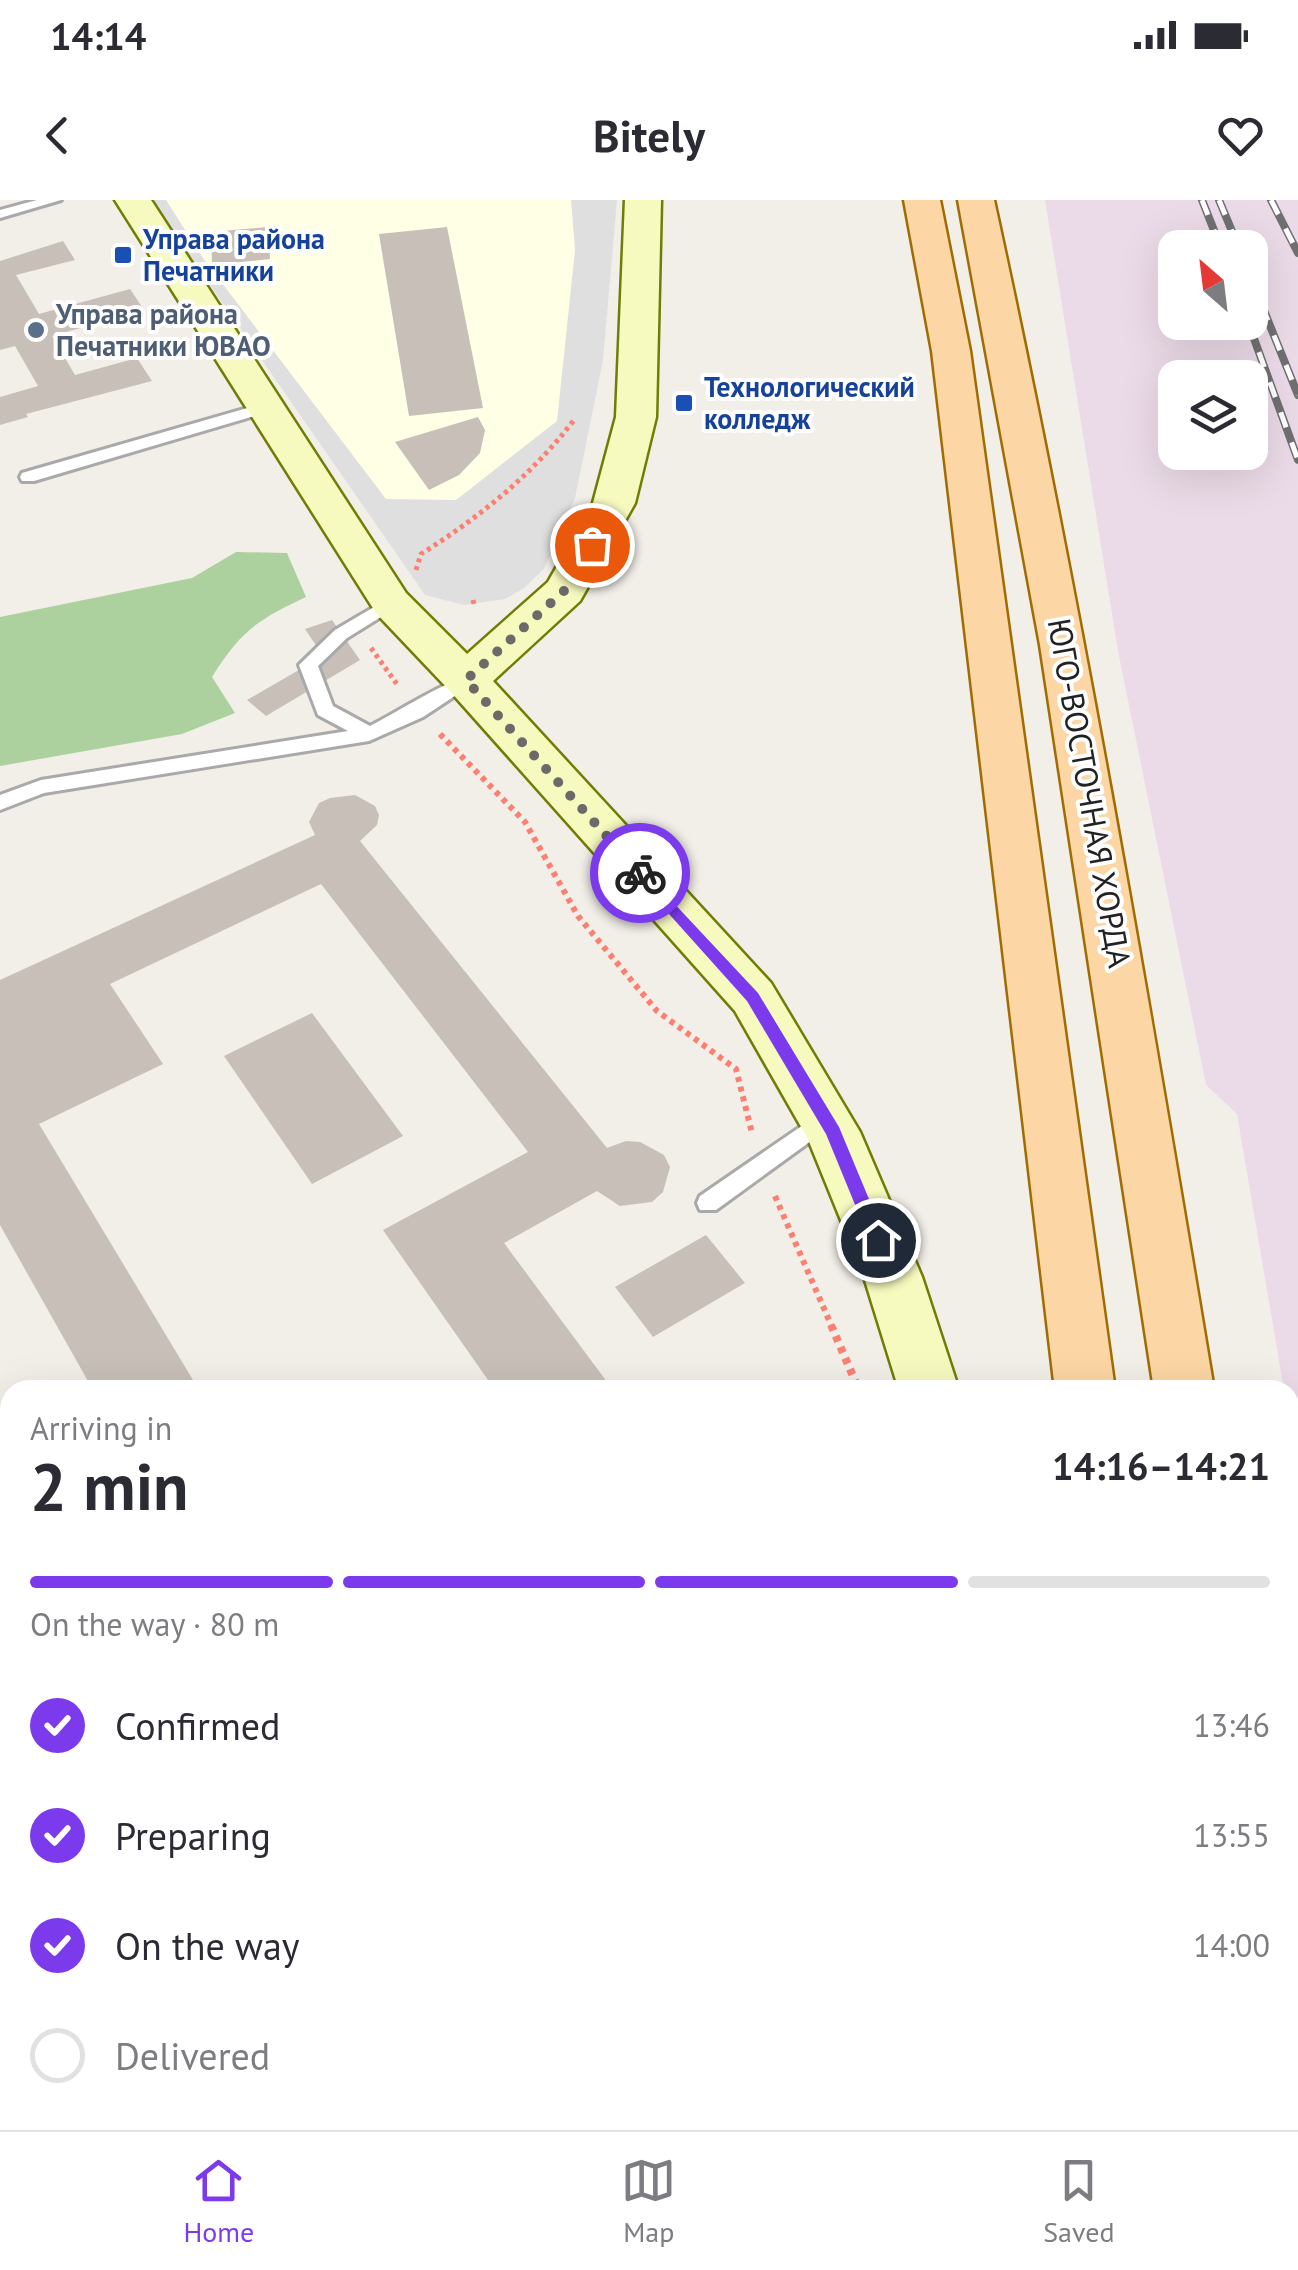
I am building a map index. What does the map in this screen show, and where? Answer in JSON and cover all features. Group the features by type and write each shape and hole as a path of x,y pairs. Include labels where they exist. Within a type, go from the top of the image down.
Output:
{"main road":[{"path":"134,200 265,408 403,587 466,680 752,997 825,1119 892,1277 926,1380"},
{"path":"466,680 565,590 614,504 636,417 643,200"},
{"path":"922,200 953,371 1084,1380"},
{"name":"ЮГО-ВОСТОЧНАЯ ХОРДА","path":"976,200 1009,354 1092,798 1182,1380"}],"lane":[{"path":"0,214 54,200"},
{"path":"28,478 265,408"},
{"path":"368,734 326,710 308,665 341,634 403,587"},
{"path":"0,803 40,787 368,734 416,712 466,680"},
{"path":"708,1202 825,1119"}],"path":[{"path":"403,587 421,554 499,504 544,461 574,420"},
{"path":"456,749 524,822 578,916 656,1011 736,1069 761,1164 855,1380"}],"shaded area":[{"path":"151,200 617,200 603,360 575,498 544,569 505,599 464,605 425,595"},
{"path":"166,200 571,200 575,250 557,421 456,500 386,499 203,258"},
{"path":"1045,200 1298,200 1298,1380 1282,1380 1237,1114 1206,1085 1118,651"}],"green space":[{"path":"236,552 287,553 306,597 252,628 212,677 235,713 182,734 0,766 0,617 192,578"}],"building":[{"path":"268,227 270,259 212,265 211,232"},
{"path":"447,227 483,408 409,416 379,234"},
{"name":"Управа района Печатники ЮВАО","path":"63,241 75,260 16,275 39,314 130,289 144,310 52,336 75,375 137,358 152,381 26,414 28,417 0,425 0,397 38,386 15,346 0,350 0,261"},
{"path":"478,417 485,430 480,453 459,475 429,490 395,442"},
{"path":"332,620 360,660 266,716 247,700 323,656 305,629"},
{"path":"355,795 375,806 379,815 377,825 360,841 607,1148 626,1141 640,1142 664,1155 670,1167 663,1192 652,1202 620,1206 597,1191 504,1243 606,1380 488,1380 383,1230 528,1152 321,884 110,984 163,1064 39,1124 193,1380 87,1380 0,1225 0,980 315,835 309,822 319,803"},
{"path":"312,1013 403,1136 312,1184 224,1056"},
{"path":"706,1235 745,1283 653,1337 615,1287"}],"railway":[{"path":"1202,200 1214,230"},
{"path":"1219,200 1232,230"},
{"path":"1271,200 1298,253"},
{"path":"1268,321 1298,395"},
{"path":"1255,340 1298,460"}],"way so far":[{"path":"592,545 565,590 466,680 640,873"}],"place":[{"name":"Управа района Печатники","path":"123,255"},
{"name":"Управа района Печатники ЮВАО","path":"36,330"},
{"name":"Технологический колледж","path":"684,403"}],"route":[{"path":"640,873 752,997 833,1132 878,1240"}]}
